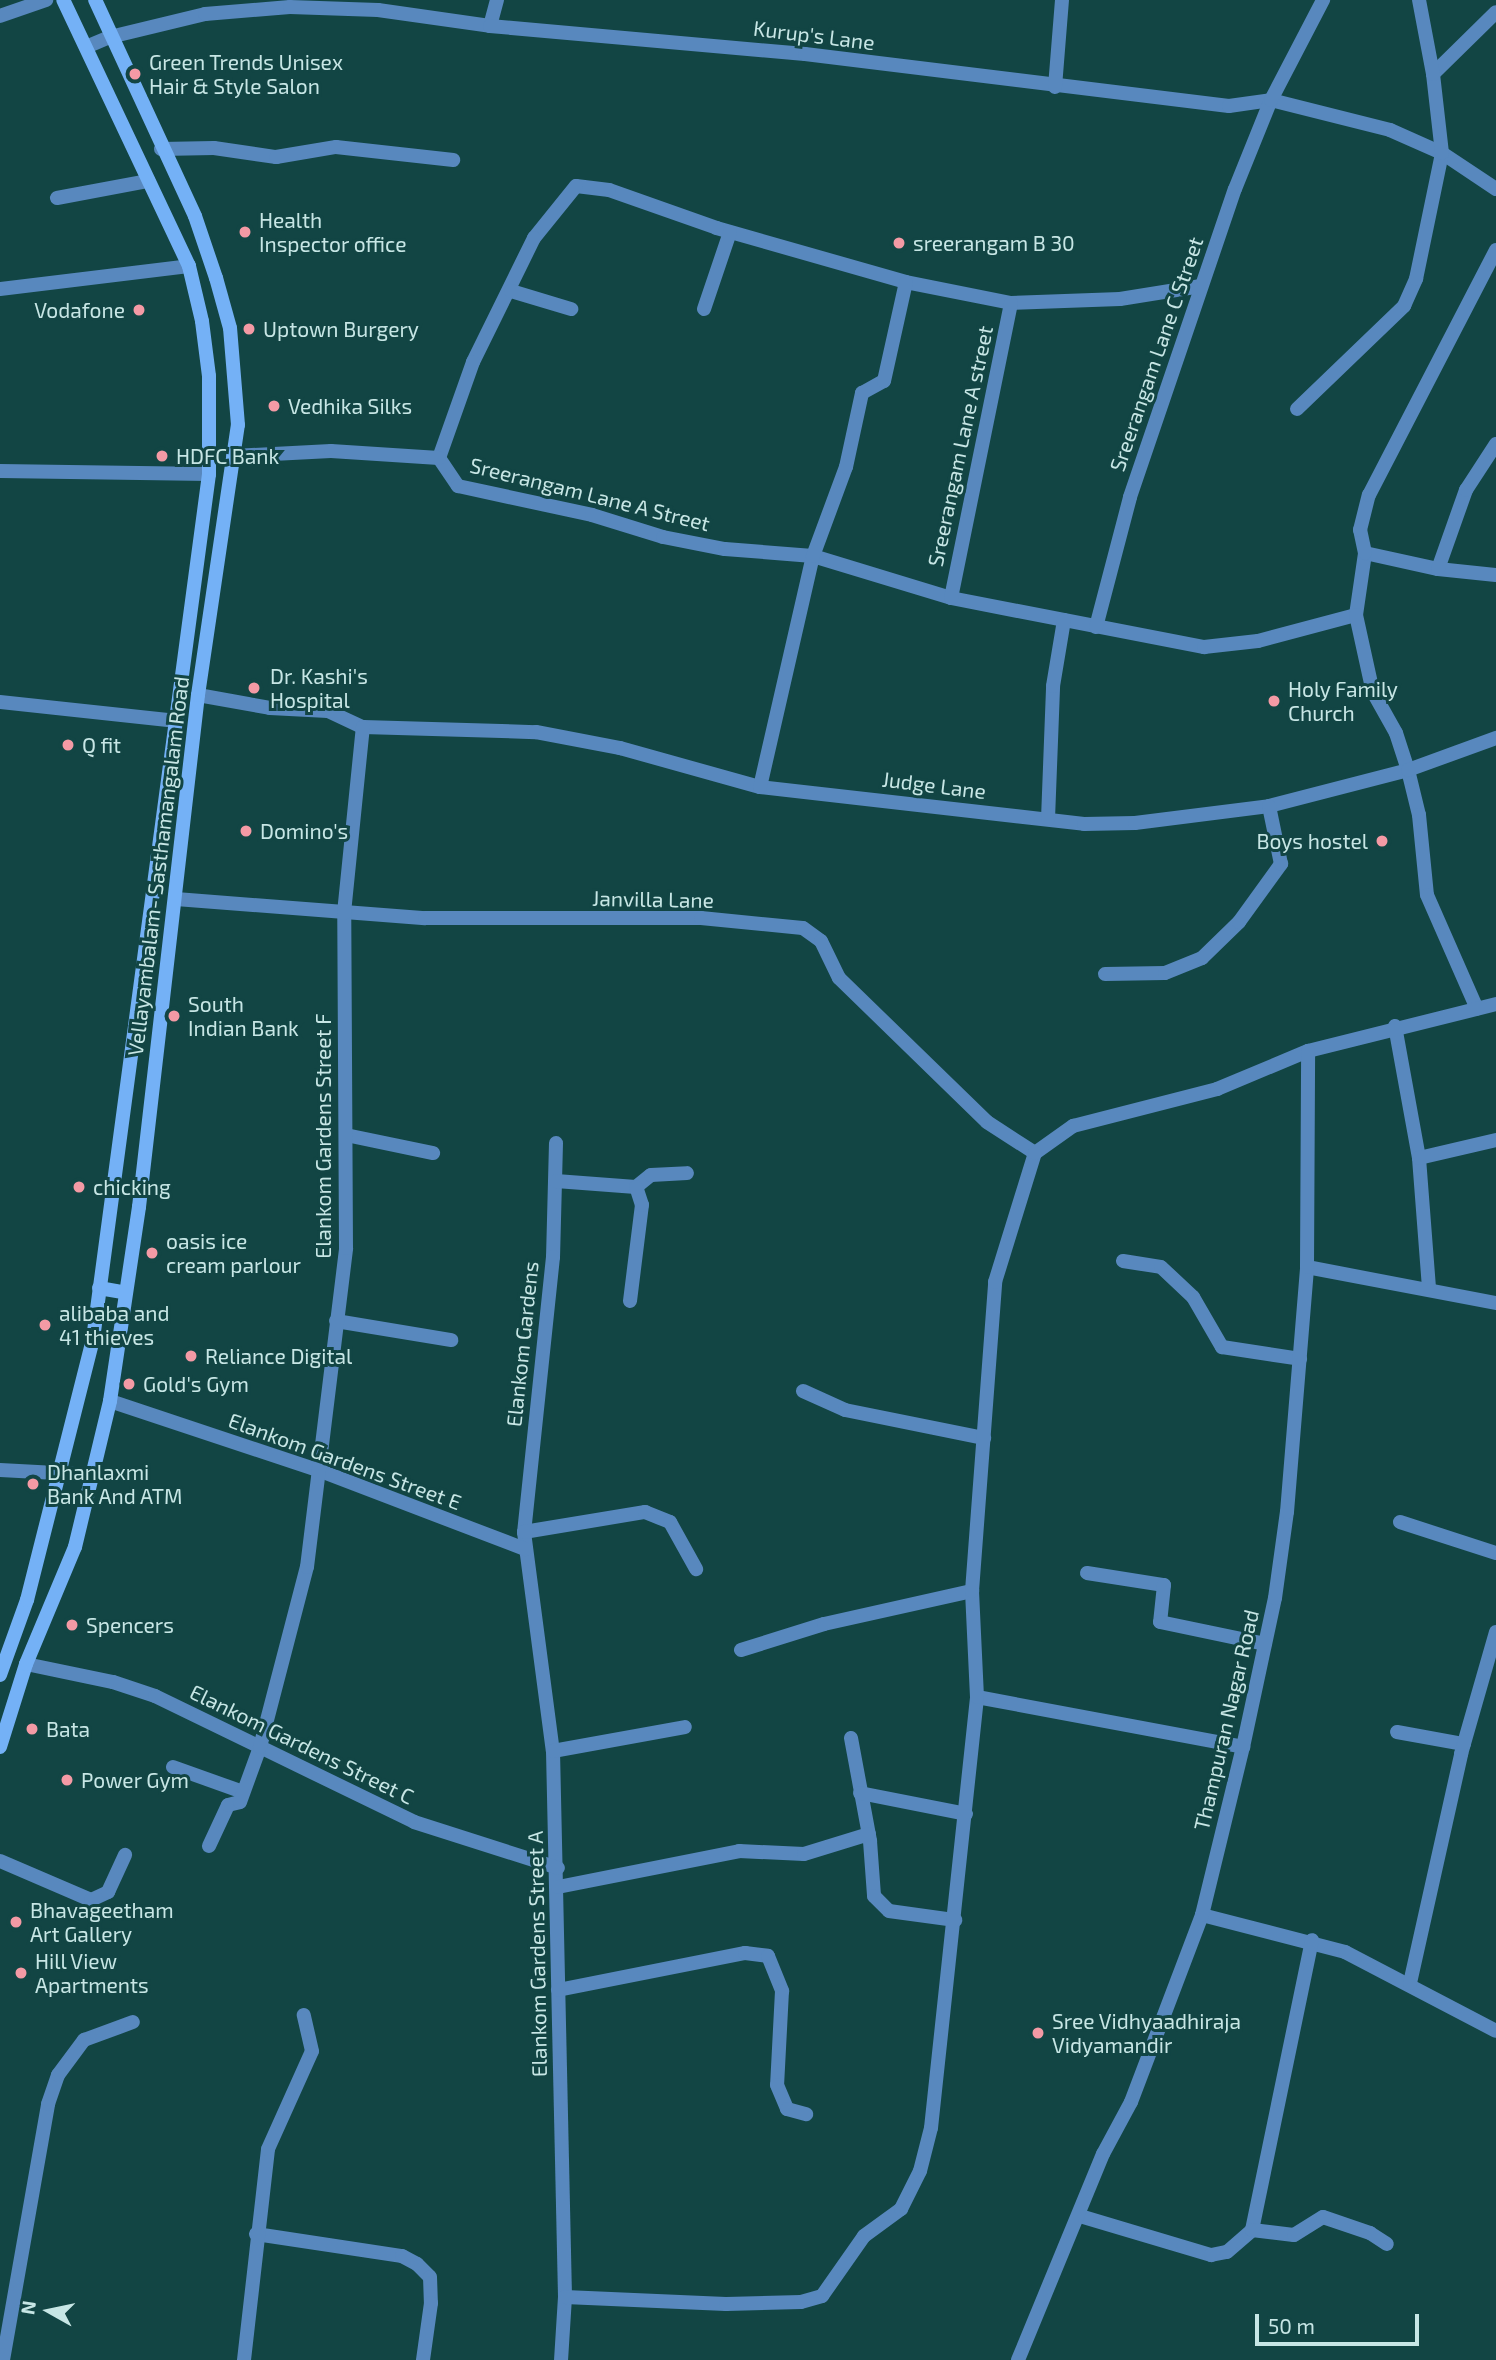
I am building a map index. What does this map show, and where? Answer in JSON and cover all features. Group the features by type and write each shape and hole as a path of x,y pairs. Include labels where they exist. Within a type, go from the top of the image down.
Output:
{"main road":[{"name":"Vellayambalam- Sasthamangalam Road","path":"0,1675 27,1600 83,1396 209,474 209,376 202,321 188,266 63,0"},
{"name":"Vellayambalam- Sasthamangalam Road","path":"0,1747 26,1664 75,1547 110,1401 176,899 198,695 238,425 230,328 195,216 161,149 95,0"},
{"path":"99,1288 126,1293"}],"street":[{"path":"0,16 46,0"},
{"path":"490,26 497,0"},
{"path":"1055,87 1062,0"},
{"name":"Sreerangam Lane C Street","path":"1096,627 1130,497 1201,286 1271,100 1323,0"},
{"path":"1297,409 1404,306 1416,279 1441,153 1433,74 1419,0"},
{"name":"Kurup's Lane","path":"86,47 110,37 205,14 290,7 379,5 490,26 805,54 1055,87 1229,106 1271,100 1342,115 1441,153 1496,189"},
{"path":"1433,74 1496,12"},
{"path":"161,149 214,148 276,157 336,147 453,160"},
{"path":"57,198 148,181"},
{"name":"Sreerangam Lane A Street","path":"1201,286 1120,299 1011,303 905,282 730,232 609,190 576,186 534,238 511,291 474,362 439,458 458,486 592,515 663,537 724,549 813,556 951,598 1204,647 1258,641 1356,615"},
{"path":"704,309 730,232"},
{"path":"1477,1009 1427,895 1419,815 1408,770 1396,733 1373,692 1356,615 1365,553 1360,530 1369,495 1496,250"},
{"path":"0,289 188,266"},
{"path":"760,787 813,556 846,467 862,393 884,381 905,282"},
{"path":"511,291 571,309"},
{"name":"Sreerangam Lane A street","path":"951,598 1011,303"},
{"path":"1438,569 1466,490 1496,444"},
{"path":"233,456 331,451 439,458"},
{"path":"0,471 209,474"},
{"path":"1365,553 1438,569 1496,575"},
{"path":"1048,820 1053,686 1064,620"},
{"path":"198,695 270,708 328,711 363,727"},
{"path":"0,702 177,721"},
{"name":"Judge Lane","path":"363,727 536,732 620,748 760,787 1048,820 1135,823 1269,806 1408,770 1496,738"},
{"name":"Elankom Gardens Street F","path":"243,1793 260,1747 307,1567 346,1248 344,913 363,727"},
{"path":"1105,974 1165,973 1202,958 1239,922 1281,864 1269,806"},
{"name":"Janvilla Lane","path":"176,899 344,913 504,920 701,918 803,928 821,941 839,978 987,1122 1035,1153"},
{"path":"565,2297 726,2304 801,2302 822,2296 864,2236 901,2209 920,2171 931,2127 977,1697 972,1591 995,1282 1035,1153 1073,1126 1217,1089 1308,1051 1395,1026 1496,1004"},
{"path":"1395,1026 1419,1158 1429,1288"},
{"name":"Thampuran Nagar Road","path":"1018,2360 1080,2216 1103,2154 1157,2038 1202,1915 1265,1644 1287,1512 1307,1267 1308,1051"},
{"path":"346,1135 433,1153"},
{"path":"1419,1158 1496,1140"},
{"name":"Elankom Gardens","path":"525,1549 524,1532 553,1257 556,1143"},
{"path":"556,1181 636,1187 651,1175 687,1173"},
{"path":"630,1301 642,1205 636,1187"},
{"path":"1123,1261 1161,1267 1194,1297 1222,1347 1300,1359"},
{"path":"1307,1267 1429,1288 1496,1303"},
{"path":"336,1321 451,1340"},
{"path":"803,1391 845,1410 984,1438"},
{"name":"Elankom Gardens Street E","path":"110,1401 318,1470 525,1549"},
{"path":"0,1470 63,1471 94,1475"},
{"path":"524,1532 645,1513 670,1522 696,1569"},
{"path":"1400,1522 1496,1553"},
{"name":"Elankom Gardens Street A","path":"525,1549 541,1633 553,1751 558,1868 565,2297 561,2360"},
{"path":"1087,1573 1164,1584 1160,1622 1265,1644"},
{"path":"741,1650 824,1624 972,1591"},
{"path":"1410,1983 1464,1744 1496,1632"},
{"name":"Elankom Gardens Street C","path":"26,1664 113,1682 155,1696 414,1822 558,1868"},
{"path":"977,1697 1242,1747"},
{"path":"553,1751 685,1727"},
{"path":"1397,1732 1464,1744"},
{"path":"851,1738 869,1834 874,1896 889,1911 955,1920"},
{"path":"173,1767 243,1793 240,1802 228,1805 209,1846"},
{"path":"860,1793 966,1814"},
{"path":"558,1887 739,1851 804,1854 869,1834"},
{"path":"0,1861 90,1900 108,1892 125,1855"},
{"path":"1202,1915 1312,1940 1410,1983 1496,2031"},
{"path":"1080,2216 1211,2255 1227,2252 1252,2230 1312,1940"},
{"path":"558,1990 745,1953 768,1956 782,1991 777,2085 787,2109 806,2114"},
{"path":"244,2360 256,2234 268,2149 312,2051 304,2015"},
{"path":"3,2360 48,2104 58,2075 84,2040 133,2022"},
{"path":"1252,2230 1294,2235 1323,2217 1370,2233 1387,2244"},
{"path":"256,2234 402,2256 417,2264 430,2277 431,2303 423,2360"}],"place":[{"name":"Green Trends Unisex Hair & Style Salon","path":"135,74"},
{"name":"Health Inspector office","path":"245,232"},
{"name":"sreerangam B 30","path":"899,243"},
{"name":"Vodafone","path":"139,310"},
{"name":"Uptown Burgery","path":"249,329"},
{"name":"Vedhika Silks","path":"274,406"},
{"name":"HDFC Bank","path":"162,456"},
{"name":"Dr. Kashi's Hospital","path":"254,688"},
{"name":"Holy Family Church","path":"1274,701"},
{"name":"Q fit","path":"68,745"},
{"name":"Domino's","path":"246,831"},
{"name":"Boys hostel","path":"1382,841"},
{"name":"South Indian Bank","path":"174,1016"},
{"name":"chicking","path":"79,1187"},
{"name":"oasis ice cream parlour","path":"152,1253"},
{"name":"alibaba and 41 thieves","path":"45,1325"},
{"name":"Reliance Digital","path":"191,1356"},
{"name":"Gold's Gym","path":"129,1384"},
{"name":"Dhanlaxmi Bank And ATM","path":"33,1484"},
{"name":"Spencers","path":"72,1625"},
{"name":"Bata","path":"32,1729"},
{"name":"Power Gym","path":"67,1780"},
{"name":"Bhavageetham Art Gallery","path":"16,1922"},
{"name":"Hill View Apartments","path":"21,1973"},
{"name":"Sree Vidhyaadhiraja Vidyamandir","path":"1038,2033"}]}
